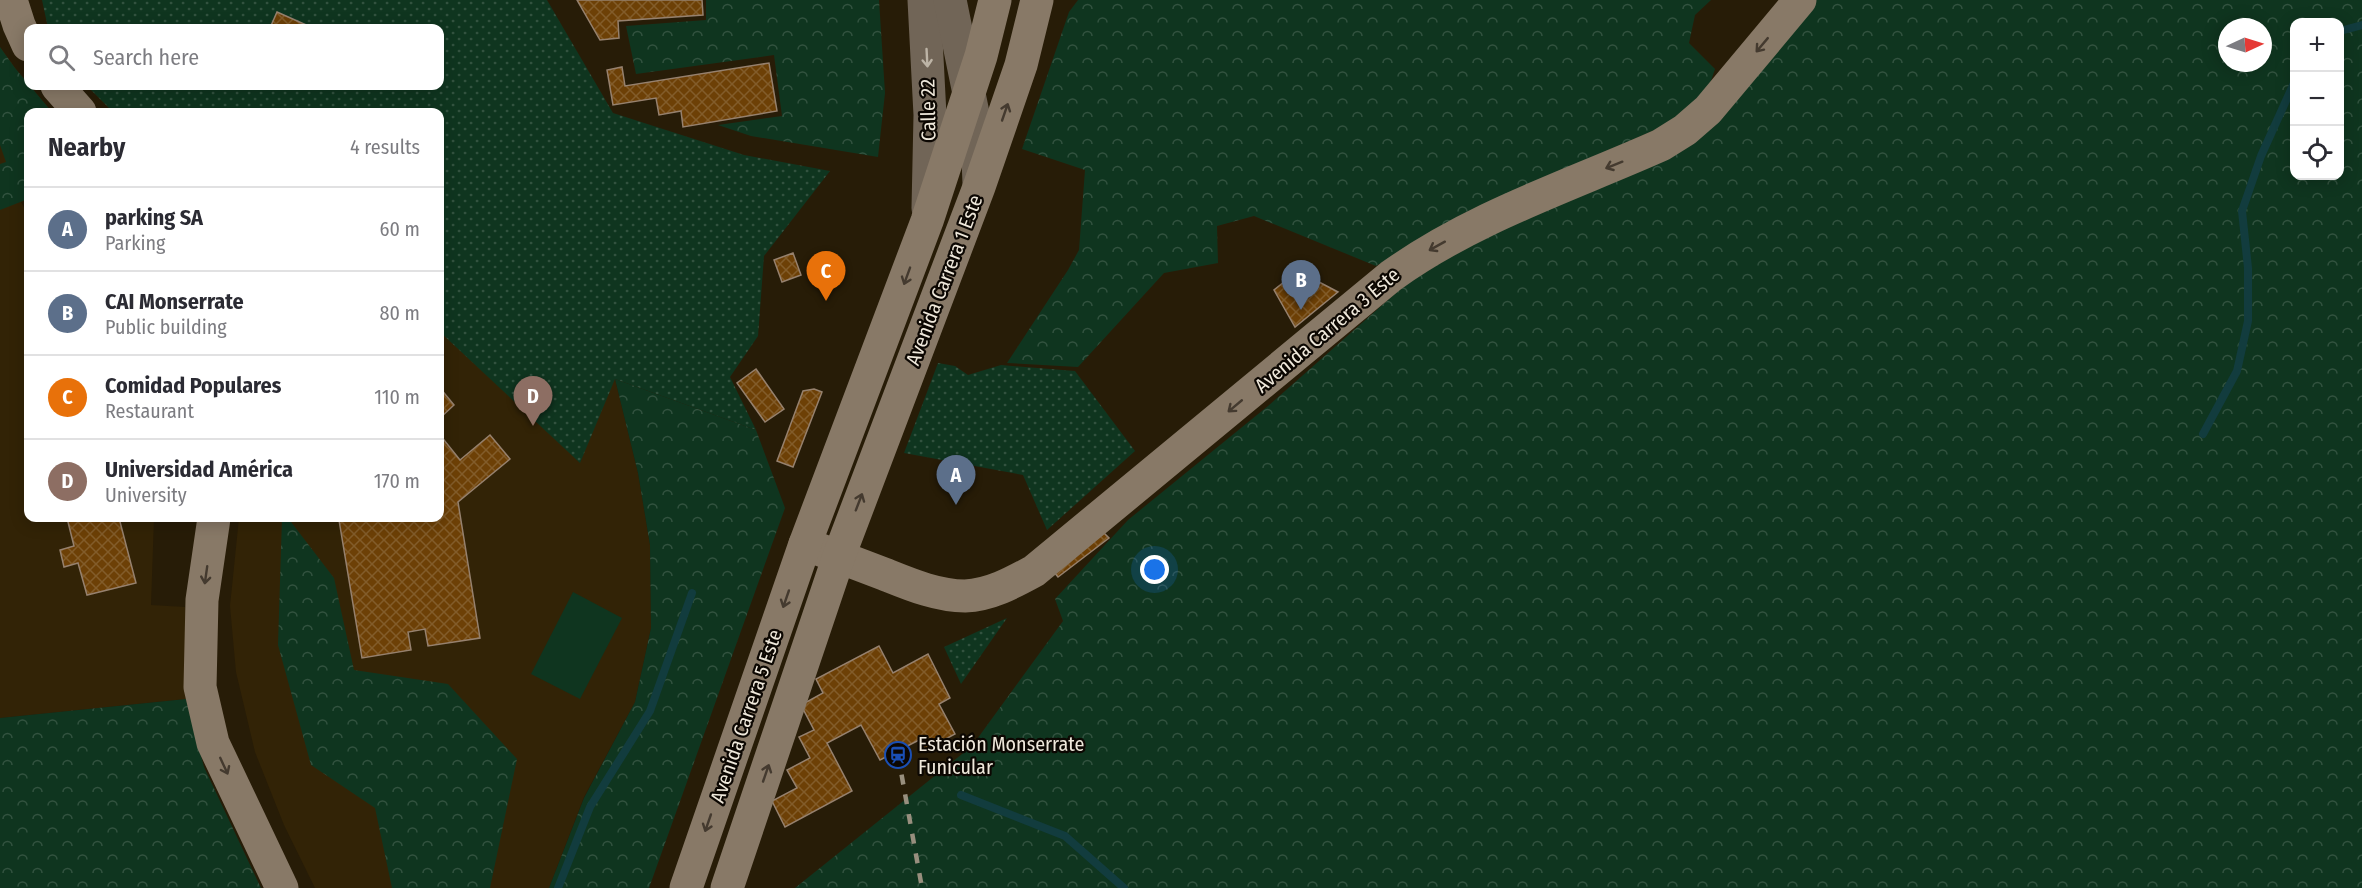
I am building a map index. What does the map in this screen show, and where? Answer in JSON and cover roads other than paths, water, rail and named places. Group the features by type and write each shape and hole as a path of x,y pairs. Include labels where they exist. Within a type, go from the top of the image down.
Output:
{"main road":[{"path":"11,0 24,36"},
{"name":"Avenida Carrera 1 Este","path":"805,544 927,221 991,23 995,0"},
{"name":"Avenida Carrera 1 Este","path":"838,556 980,187 1021,65 1037,0"},
{"name":"Avenida Carrera 3 Este","path":"805,544 941,593 964,596 1007,586 1034,571 1089,528 1391,276 1420,255 1516,206 1651,149 1685,130 1708,110 1800,0"},
{"path":"61,90 76,108"},
{"path":"213,522 202,600 200,687 213,743 282,888"},
{"name":"Avenida Carrera 5 Este","path":"686,888 805,544"},
{"name":"Avenida Carrera 5 Este","path":"727,888 838,556"}],"street":[{"name":"Calle 22","path":"924,0 930,115 927,221"},
{"name":"Calle 22","path":"950,0 977,133 980,187"}],"waterway":[{"path":"2344,30 2362,25"},
{"path":"2203,434 2237,371 2248,321 2248,268 2242,211 2261,156 2290,92"},
{"path":"558,888 590,807 650,711 692,593"},
{"path":"961,795 1065,836 1124,888"}],"railway":[{"path":"898,755 922,888"}],"place":[{"name":"Comidad Populares","path":"826,301"},
{"name":"CAI Monserrate","path":"1301,310"},
{"name":"Universidad América","path":"533,426"},
{"name":"parking SA","path":"956,505"},
{"name":"Estación Monserrate Funicular","path":"898,755"}]}
